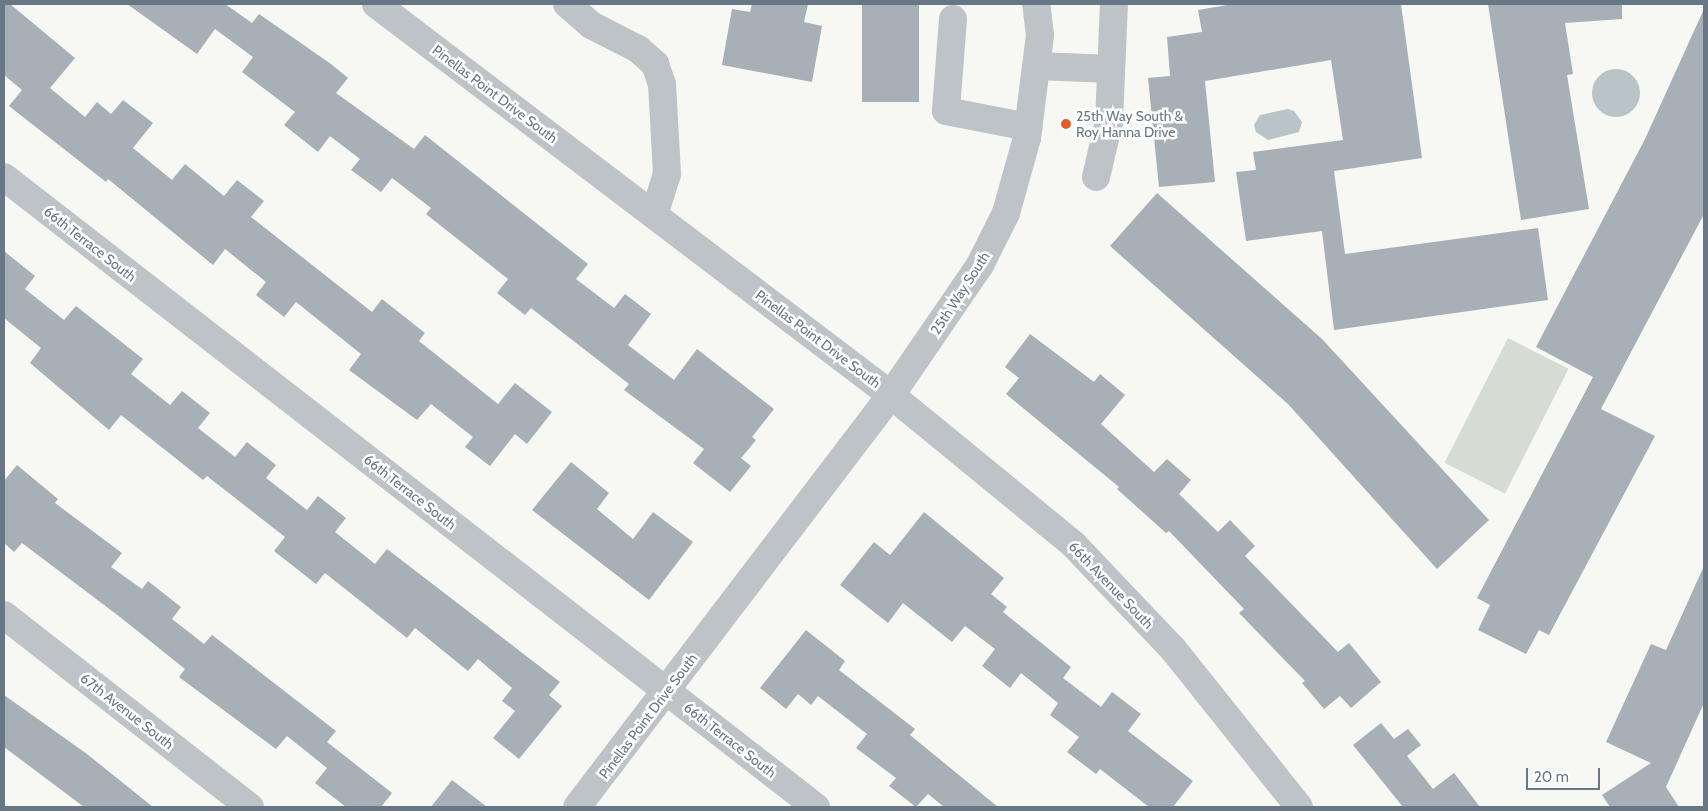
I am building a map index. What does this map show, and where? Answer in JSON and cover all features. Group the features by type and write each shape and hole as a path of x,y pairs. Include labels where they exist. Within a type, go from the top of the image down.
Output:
{"street":[{"path":"567,4 591,25 638,49 654,64 662,84 667,174 654,215"},
{"name":"25th Way South","path":"891,395 984,257 1006,213 1028,127 1037,66 1040,35 1036,4"},
{"path":"1096,177 1109,122 1114,4"},
{"name":"Pinellas Point Drive South","path":"382,6 891,395 667,692 577,807"},
{"path":"953,19 946,111 1028,127"},
{"path":"1037,66 1111,69"},
{"name":"66th Terrace South","path":"4,177 816,807"},
{"name":"66th Avenue South","path":"891,395 1074,545 1172,649 1299,807"},
{"name":"67th Avenue South","path":"4,615 250,807"}],"shaded area":[{"path":"1611,69 1621,69 1633,76 1640,88 1640,98 1633,110 1621,117 1611,117 1603,113 1596,106 1592,98 1592,88 1596,80 1603,73"},
{"path":"1288,109 1294,111 1302,122 1299,132 1268,140 1256,132 1254,125 1260,115"},
{"path":"1508,338 1569,369 1505,494 1444,463"}],"building":[{"path":"4,4 10,4 75,58 50,88 85,117 97,102 111,114 123,100 153,123 133,148 172,180 185,164 224,196 237,180 264,201 251,217 372,312 382,299 425,333 419,341 498,404 515,383 552,412 527,444 515,434 490,466 465,447 473,437 431,404 417,420 349,370 361,354 296,302 284,317 256,295 266,282 225,249 213,265 108,179 106,182 9,106 22,90 4,75"},
{"path":"127,4 225,4 252,23 259,14 331,64 348,78 336,93 414,149 425,135 588,264 576,279 614,308 625,294 651,314 628,345 674,380 697,349 774,409 752,437 756,440 741,458 751,466 730,492 693,463 704,449 624,390 629,384 531,308 525,315 497,293 508,279 426,214 431,208 392,178 381,192 351,170 360,159 330,136 318,152 284,125 295,112 242,72 253,57 215,29 197,54"},
{"path":"752,4 808,4 804,22 822,26 812,82 722,65 732,9 750,12"},
{"path":"862,4 919,4 919,102 862,102"},
{"path":"1233,4 1401,4 1422,158 1334,171 1345,254 1538,228 1548,300 1334,330 1322,231 1246,241 1236,172 1256,170 1253,152 1343,140 1331,60 1205,81 1215,182 1159,187 1148,78 1170,76 1167,37 1202,32 1198,10"},
{"path":"1488,4 1622,4 1622,19 1565,23 1573,74 1567,75 1589,209 1521,220"},
{"path":"1704,9 1704,214 1601,409 1655,436 1549,635 1539,630 1526,654 1478,630 1490,605 1477,598 1593,377 1536,347 1645,139"},
{"path":"1157,193 1322,339 1489,520 1437,569 1288,404 1110,246"},
{"path":"4,251 35,276 25,289 64,320 76,306 143,359 131,374 170,405 182,391 210,413 198,428 235,457 247,442 276,465 266,478 307,510 318,496 346,518 335,532 375,564 387,549 560,682 549,695 562,706 519,759 493,738 515,711 502,701 512,688 478,659 468,671 415,628 407,638 325,573 316,584 274,551 285,537 207,476 203,480 121,415 109,430 30,363 41,348 4,318"},
{"path":"1030,334 1094,382 1100,374 1125,395 1101,424 1154,472 1167,459 1191,480 1179,494 1218,532 1230,520 1255,546 1245,556 1338,652 1349,643 1381,682 1351,708 1340,696 1324,709 1302,683 1305,681 1239,613 1244,609 1169,531 1166,533 1117,489 1119,487 1006,394 1019,378 1005,367"},
{"path":"571,462 609,493 597,509 633,539 653,512 693,542 649,600 532,510"},
{"path":"17,465 58,499 55,503 122,553 111,567 142,589 148,581 181,607 172,619 204,644 212,635 336,731 327,742 392,793 381,807 346,807 315,783 327,768 287,736 276,749 179,677 185,669 120,617 22,543 14,552 4,543 4,481"},
{"path":"924,512 1004,578 991,594 1007,607 1003,612 1071,667 1063,678 1101,707 1112,692 1141,714 1128,731 1193,781 1173,807 1149,807 1100,769 1096,774 1067,752 1079,737 1050,715 1058,703 1021,673 1010,688 982,666 995,649 965,626 952,642 903,603 888,623 840,585 874,542 890,555"},
{"path":"1704,566 1704,703 1666,787 1679,807 1610,807 1602,795 1651,763 1606,742 1651,644 1666,650"},
{"path":"806,630 845,661 839,670 915,729 910,735 998,807 944,807 928,794 916,807 889,786 896,778 856,748 867,734 818,696 811,705 798,694 786,709 760,688"},
{"path":"4,695 87,754 153,807 84,807 4,747"},
{"path":"1381,723 1394,739 1408,729 1421,745 1407,756 1433,789 1454,773 1480,807 1403,807 1353,745"},
{"path":"452,780 487,807 431,807"}],"place":[{"name":"25th Way South & Roy Hanna Drive","path":"1066,124"}]}
